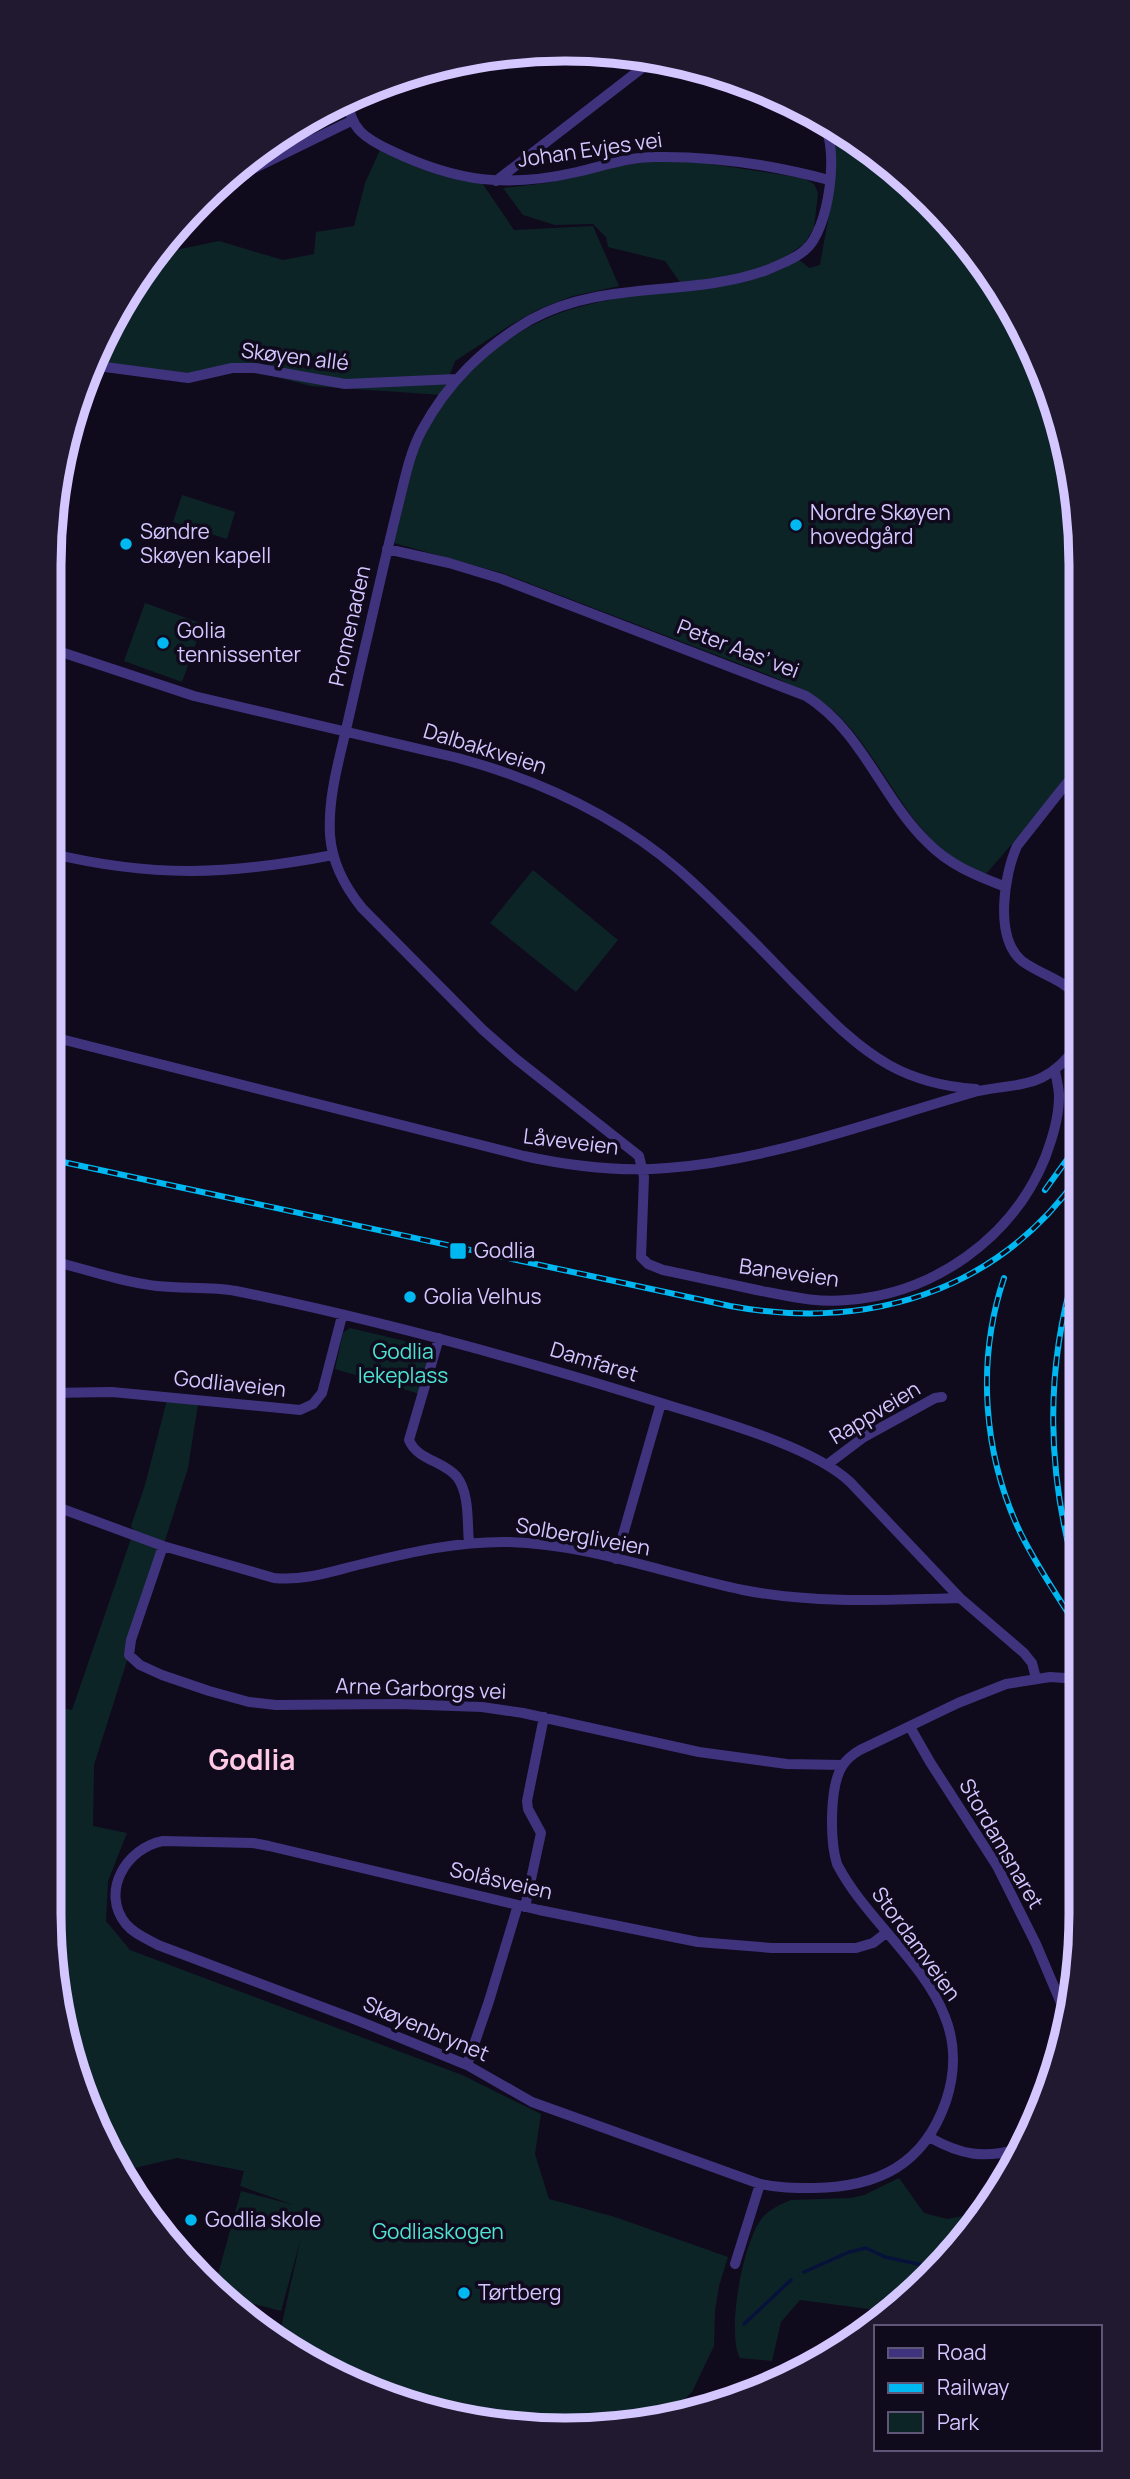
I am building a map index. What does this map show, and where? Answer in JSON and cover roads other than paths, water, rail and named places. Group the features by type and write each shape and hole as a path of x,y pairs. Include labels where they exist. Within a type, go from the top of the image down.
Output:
{"street":[{"path":"496,181 642,68"},
{"path":"254,169 351,121 348,110"},
{"name":"Johan Evjes vei","path":"351,121 374,142 414,162 459,177 496,181 545,178 652,157 751,164 829,180"},
{"path":"829,136 829,180"},
{"name":"Promenaden","path":"643,1169 635,1152 516,1059 452,1000 362,908 333,855 330,817 336,771 387,549 416,443 439,401 456,379 502,339 533,319 566,304 620,293 718,282 756,274 803,253 820,231 829,180"},
{"name":"Skøyen allé","path":"102,367 188,378 232,368 255,368 345,384 456,379"},
{"name":"Peter Aas’ vei","path":"387,549 449,563 502,579 806,696 830,713 848,733 925,841 963,870 1006,887"},
{"name":"Dalbakkveien","path":"61,652 194,696 499,769 545,786 631,834 679,870 838,1026 867,1051 911,1075 940,1084 986,1089"},
{"path":"1069,780 1017,846 1011,860 1006,887 1005,927 1012,950 1026,963 1056,978 1069,989"},
{"path":"61,856 103,865 176,872 247,869 333,855"},
{"name":"Låveveien","path":"61,1039 497,1150 582,1166 643,1169 701,1165 747,1157 986,1089 1032,1081 1055,1070 1069,1055"},
{"name":"Baneveien","path":"643,1169 641,1256 648,1264 808,1299 846,1301 894,1291 917,1284 958,1263 997,1231 1024,1198 1042,1164 1056,1123 1059,1095 1055,1070"},
{"name":"Damfaret","path":"61,1263 141,1283 225,1289 439,1338 661,1403 758,1436 828,1464 850,1482 960,1598 1024,1653 1032,1663 1036,1678"},
{"name":"Godliaveien","path":"61,1394 112,1392 300,1410 313,1404 322,1393 342,1316"},
{"path":"439,1338 409,1440 415,1450 442,1465 457,1478 465,1501 469,1544"},
{"name":"Rappveien","path":"828,1464 863,1437 935,1398 942,1397"},
{"path":"616,1559 661,1403"},
{"name":"Solbergliveien","path":"61,1508 163,1546 248,1572 290,1579 313,1577 418,1550 513,1542 616,1559 743,1590 808,1599 960,1598"},
{"name":"Arne Garborgs vei","path":"163,1546 131,1640 129,1655 140,1665 162,1675 209,1691 249,1702 276,1704 447,1705 491,1708 544,1717 699,1752 787,1764 843,1765"},
{"path":"843,1765 860,1750 989,1690 1036,1678 1069,1679"},
{"path":"467,2065 522,1906 541,1833 528,1809 527,1801 544,1717"},
{"name":"Stordamsnaret","path":"910,1727 997,1866 1036,1944 1061,2002"},
{"name":"Stordamveien","path":"760,2185 784,2188 840,2187 883,2175 906,2161 929,2137 942,2112 950,2085 953,2063 946,2018 932,1992 840,1871 835,1859 832,1839 834,1793 843,1765"},
{"name":"Solåsveien","path":"119,1876 135,1853 153,1843 253,1843 663,1937 772,1948 856,1948 873,1943 886,1933"},
{"name":"Skøyenbrynet","path":"119,1876 116,1902 127,1925 136,1934 158,1945 467,2065 532,2102 760,2185"},
{"path":"929,2137 951,2149 974,2154 994,2154 1010,2150"},
{"path":"735,2264 760,2185"}],"waterway":[{"path":"804,2272 849,2252 866,2248 885,2257 925,2266"},
{"path":"744,2324 791,2280"}],"railway":[{"path":"1045,1190 1069,1157"},
{"path":"61,1162 730,1306 781,1312 831,1313 879,1307 925,1294 968,1275 1009,1249 1046,1216 1069,1188"},
{"path":"1004,1278 995,1310 987,1375 988,1408 998,1472 1021,1534 1069,1614"},
{"path":"1069,1292 1059,1340 1053,1422 1060,1505 1069,1546"}],"place":[{"name":"Nordre Skøyen hovedgård","path":"796,525"},
{"name":"Søndre Skøyen kapell","path":"126,544"},
{"name":"Golia tennissenter","path":"163,643"},
{"name":"Godlia","path":"458,1251"},
{"name":"Golia Velhus","path":"410,1297"},
{"name":"Godlia skole","path":"191,2220"},
{"name":"Tørtberg","path":"464,2293"}],"district":[{"name":"Godlia","path":"252,1760"}],"park label":[{"name":"Godlia lekeplass","path":"403,1364"},
{"name":"Godliaskogen","path":"438,2232"}]}
